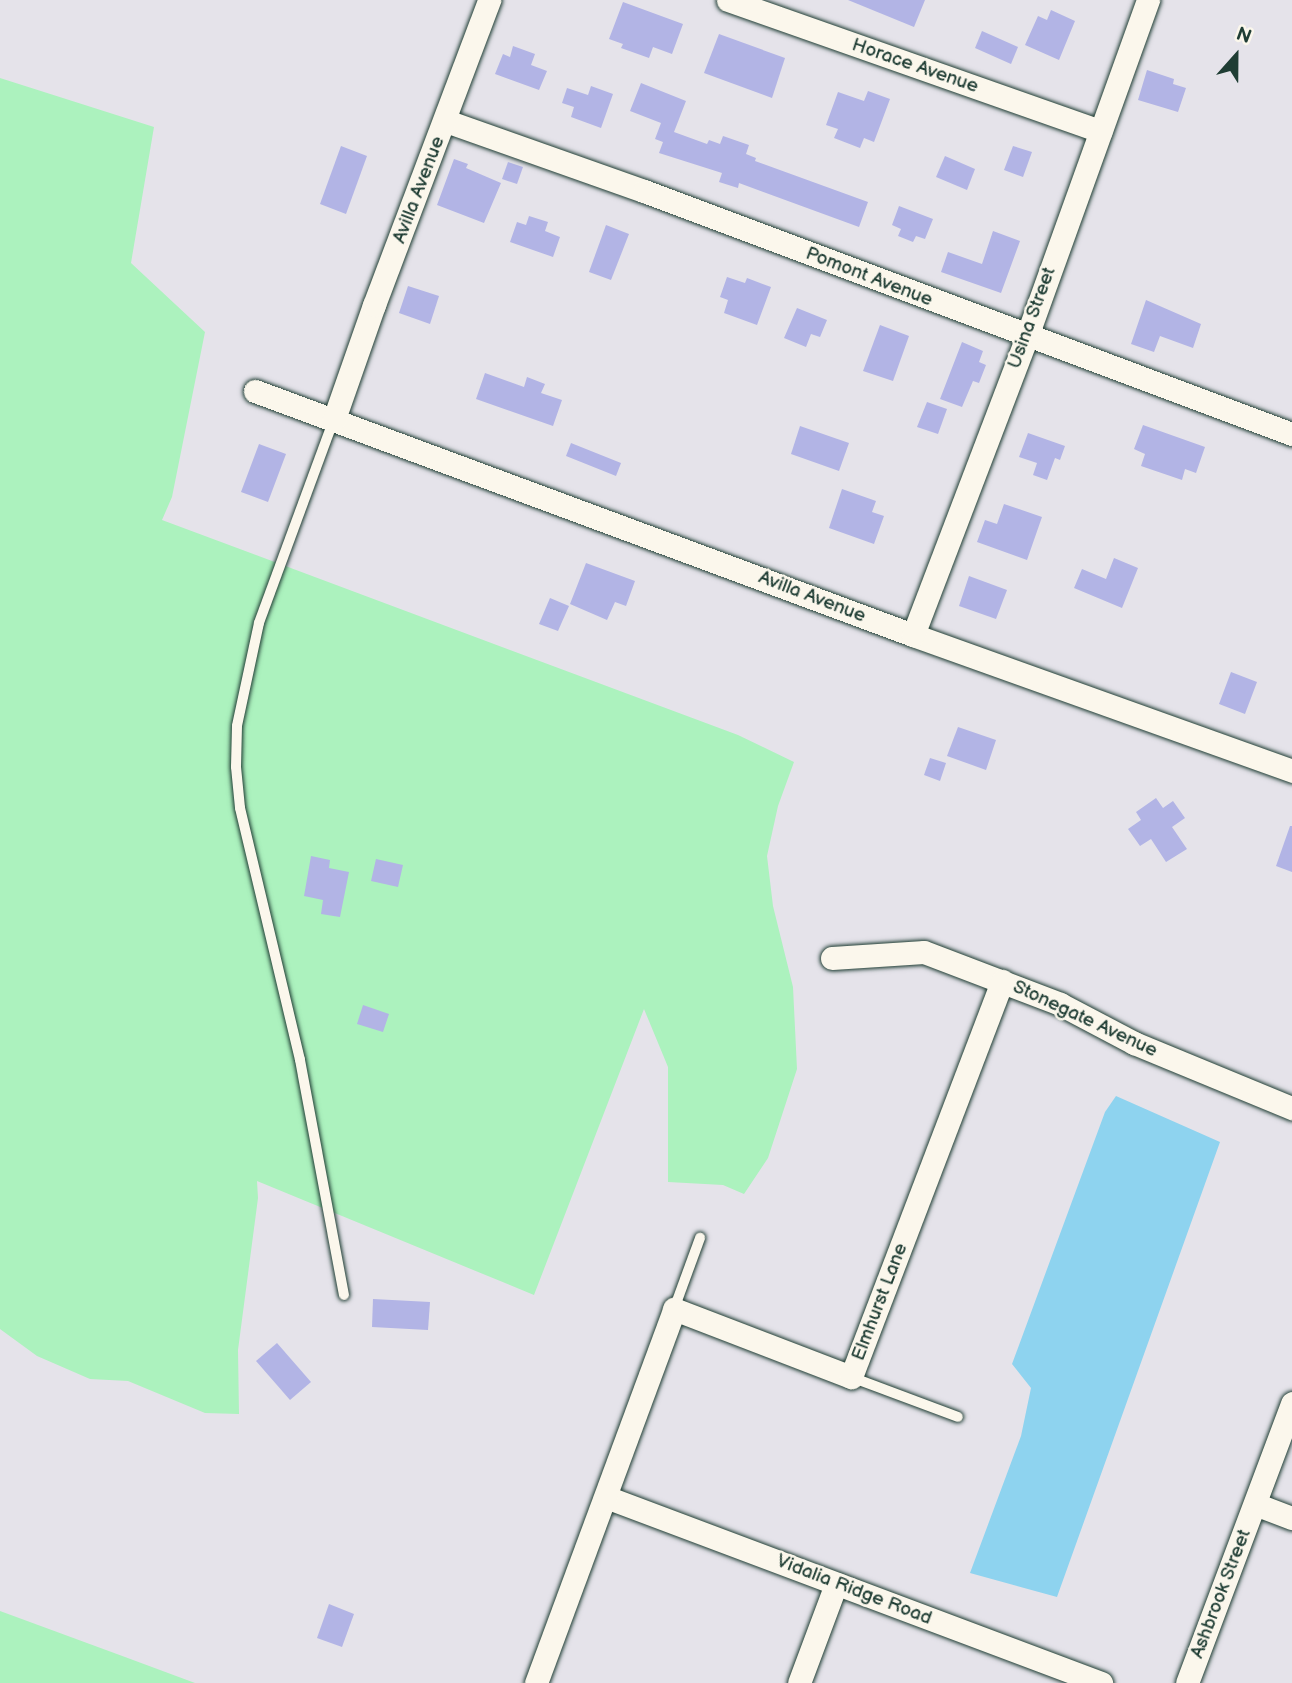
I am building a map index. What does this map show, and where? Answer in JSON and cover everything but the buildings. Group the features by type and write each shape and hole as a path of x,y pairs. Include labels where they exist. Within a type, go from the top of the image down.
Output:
{"street":[{"name":"Avilla Avenue","path":"334,419 489,0"},
{"name":"Horace Avenue","path":"728,0 1101,131"},
{"name":"Usina Street","path":"913,635 1027,336 1148,0"},
{"name":"Pomont Avenue","path":"446,121 557,159 1292,434"},
{"name":"Avilla Avenue","path":"255,391 913,635 1292,771"},
{"name":"Stonegate Avenue","path":"832,958 924,952 1060,1004 1134,1043 1292,1108"},
{"name":"Elmhurst Lane","path":"674,1309 851,1377 1002,981"},
{"path":"536,1683 674,1309"},
{"path":"1292,1404 1255,1504 1292,1518"},
{"name":"Vidalia Ridge Road","path":"606,1497 1101,1683"},
{"name":"Ashbrook Street","path":"1187,1683 1255,1504"},
{"path":"799,1683 836,1584"}],"lane":[{"path":"334,419 258,623 237,726 236,767 240,808 300,1060 344,1294"},
{"path":"674,1309 700,1238"},
{"path":"851,1377 958,1417"}],"green space":[{"path":"0,78 154,127 131,263 205,332 172,497 162,520 738,735 794,762 778,806 767,856 773,906 793,987 797,1069 768,1158 744,1194 723,1185 668,1182 668,1067 644,1009 534,1295 257,1181 258,1198 238,1350 239,1414 205,1413 128,1381 90,1379 37,1356 0,1329"},
{"path":"0,1611 125,1657 195,1683 0,1683"}],"water":[{"path":"1116,1096 1220,1142 1057,1597 970,1573 1021,1436 1031,1388 1012,1364 1105,1112"}]}
